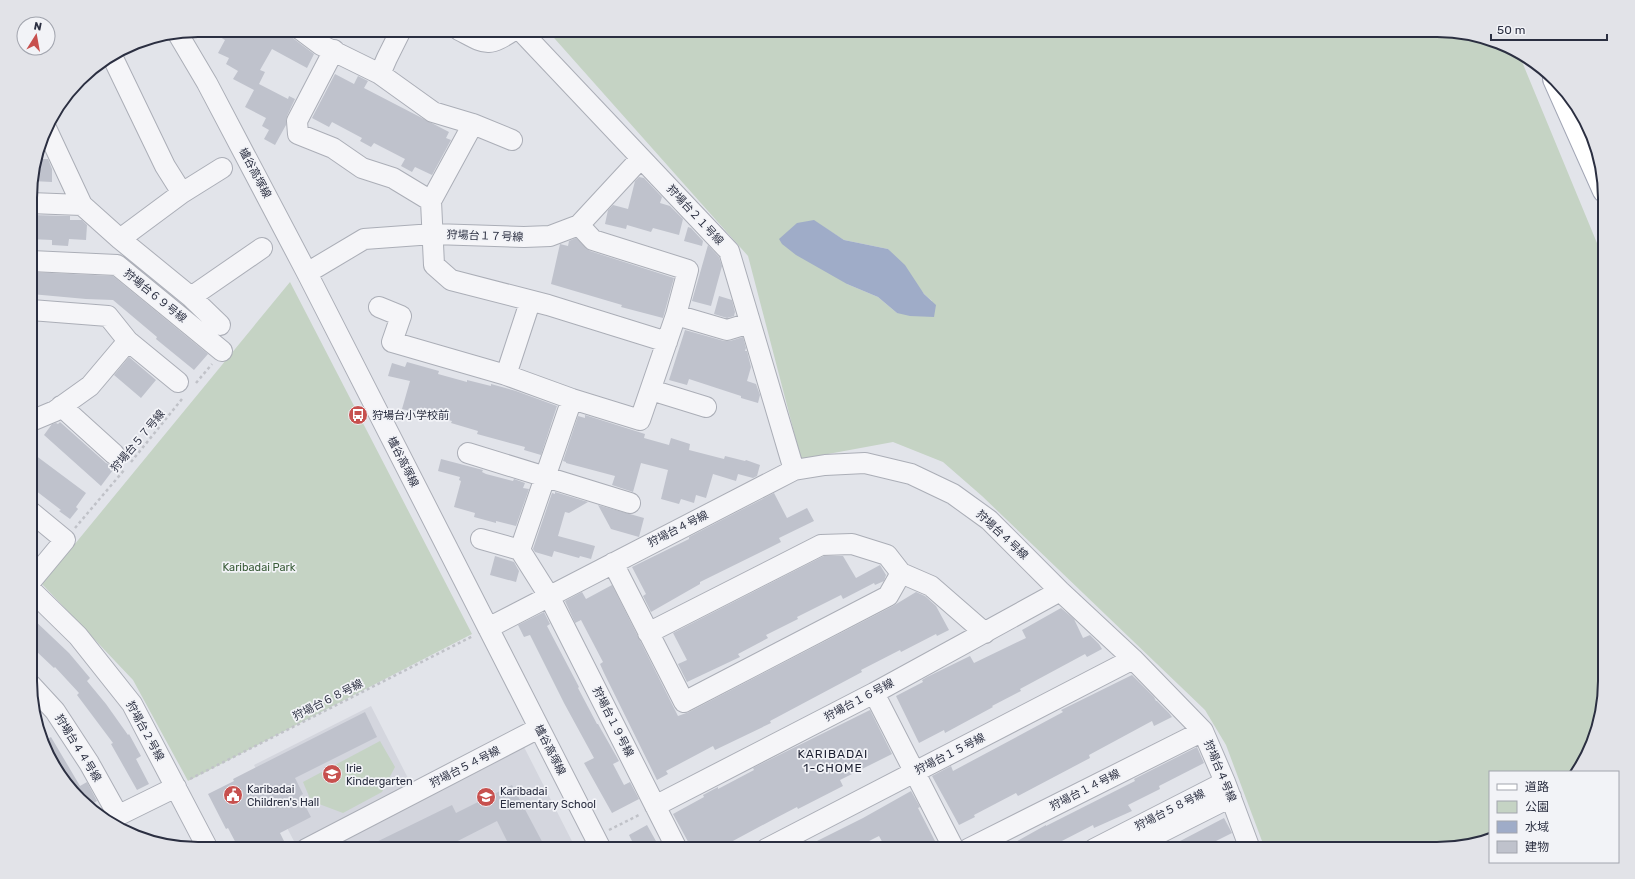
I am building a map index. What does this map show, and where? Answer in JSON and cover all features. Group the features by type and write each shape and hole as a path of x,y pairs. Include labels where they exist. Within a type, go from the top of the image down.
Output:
{"main road":[{"path":"1562,96 1596,174"}],"street":[{"path":"310,37 321,45 334,50 380,74 433,112 473,124 512,140"},
{"path":"380,74 398,37"},
{"path":"472,37 482,42 496,42 504,37"},
{"name":"狩場台２１号線","path":"527,37 729,251 794,470"},
{"name":"櫨谷高塚線","path":"180,38 207,83 307,273 597,842"},
{"path":"334,50 297,121 298,134 333,148 362,168 392,178 431,202"},
{"path":"114,61 165,166 182,193"},
{"path":"473,124 431,202 434,265 451,280 502,292 530,302 548,305 667,342"},
{"path":"49,135 82,205 120,239 191,297 220,325"},
{"name":"狩場台１７号線","path":"307,273 364,239 433,234 524,237 550,236 579,225 641,158"},
{"path":"120,239 182,193 222,168"},
{"path":"37,203 82,205"},
{"path":"379,307 401,316 392,342 506,375 572,399 640,420 676,315 688,270 593,240 579,225"},
{"path":"191,297 262,248"},
{"name":"狩場台６９号線","path":"37,261 117,265 222,351"},
{"path":"506,375 530,302"},
{"path":"37,310 108,316 128,341 186,388"},
{"path":"676,315 727,330 750,322"},
{"path":"37,418 55,411 90,386 128,341"},
{"path":"651,390 706,407"},
{"path":"481,539 520,550 572,399"},
{"path":"61,406 114,454"},
{"path":"468,453 630,503"},
{"name":"狩場台４号線","path":"488,628 794,470 825,465 865,463 911,474 953,494 988,520 1060,591 1133,659 1203,731 1228,789 1247,842"},
{"path":"37,517 65,540 37,574"},
{"path":"648,633 821,545 852,544 887,555 901,574 932,586 985,633"},
{"name":"狩場台１９号線","path":"520,550 548,596 673,842"},
{"path":"613,563 684,702 888,596 901,574"},
{"name":"狩場台１６号線","path":"655,806 874,692 1060,591"},
{"name":"狩場台２号線","path":"37,596 78,636 132,704 204,842"},
{"name":"狩場台１５号線","path":"780,842 1133,659"},
{"name":"狩場台４４号線","path":"37,692 55,711 89,763 113,817"},
{"path":"874,692 950,842"},
{"name":"狩場台５４号線","path":"319,842 539,728"},
{"name":"狩場台１４号線","path":"982,842 1203,731"},
{"path":"113,818 176,787"},
{"path":"1140,842 1228,789"},
{"name":"狩場台５８号線","path":"1110,842 1228,789"}],"path":[{"name":"狩場台５７号線","path":"65,540 186,388 222,351"},
{"name":"狩場台６８号線","path":"176,787 488,628"},
{"path":"600,842 655,806"}],"shaded area":[{"name":"Irie Kindergarten","path":"371,706 411,784 294,842 254,765"},
{"name":"Karibadai Elementary School","path":"523,745 572,842 336,842"}],"green space":[{"path":"553,37 1448,37 1479,42 1499,49 1522,61 1598,245 1598,692 1593,723 1586,743 1570,771 1489,771 1489,833 1479,837 1448,842 1262,842 1226,745 1205,710 982,496 943,462 893,442 801,459 748,256","holes":["814,221 844,240 888,249 924,294 932,301 897,313 878,297 847,284"]},
{"name":"Karibadai Park","path":"290,282 472,634 188,781 133,680 42,584"},
{"path":"380,741 395,767 382,792 343,813 311,801 303,782"}],"water":[{"path":"814,220 844,240 888,249 905,265 924,294 936,305 934,317 910,316 897,313 878,297 847,284 796,255 782,244 779,239 797,223"}],"building":[{"path":"220,37 292,37 314,54 307,68 272,49 260,70 265,72 259,84 288,99 289,96 295,99 287,116 286,125 275,145 264,139 269,130 262,126 266,118 245,107 254,90 233,79 238,71 226,64 229,58 218,53 225,40"},
{"path":"335,74 354,84 358,76 368,81 364,88 449,132 446,138 451,140 432,175 415,167 412,172 401,166 405,159 374,143 371,147 360,141 362,138 332,122 329,127 312,118"},
{"path":"41,159 48,159 52,169 52,182 38,181"},
{"path":"639,177 644,178 662,197 660,203 670,206 683,219 679,235 653,228 651,232 627,225 626,229 605,224 608,210 613,205 628,209 635,181"},
{"path":"37,215 70,216 70,220 82,220 87,225 86,240 69,239 68,246 52,245 52,240 37,239"},
{"path":"688,227 691,228 703,241 702,246 684,241"},
{"path":"576,238 590,251 674,278 663,318 621,307 622,305 551,284 560,244 568,246 569,241"},
{"path":"708,245 719,257 722,266 711,306 692,301"},
{"path":"37,272 113,276 208,354 194,370 156,339 157,337 113,300 37,295"},
{"path":"719,296 732,300 735,312 734,316 727,318 714,314"},
{"path":"685,330 724,341 730,341 743,337 746,348 745,351 747,351 751,367 747,381 756,384 760,395 758,403 689,379 687,385 669,380"},
{"path":"129,357 156,380 141,398 114,375"},
{"path":"407,362 439,371 438,374 467,382 467,380 491,386 491,384 516,391 557,406 541,455 524,450 525,447 477,434 478,431 451,423 452,421 402,409 410,381 388,376 392,363 405,367"},
{"path":"585,415 645,434 644,438 669,445 671,438 690,444 689,450 724,459 725,456 746,460 760,465 757,476 753,478 738,474 736,481 713,474 706,498 696,495 694,503 681,499 679,504 661,499 668,470 641,463 633,492 612,485 615,476 563,461 578,416 585,418"},
{"path":"60,422 106,463 115,466 101,486 44,435 52,424 58,424"},
{"path":"37,456 86,493 76,507 78,509 70,519 59,511 61,510 37,492"},
{"path":"441,459 483,470 482,472 486,474 513,481 514,479 525,483 523,488 529,489 516,526 496,521 496,523 474,517 475,513 454,507 461,481 459,480 460,477 438,471"},
{"path":"555,492 588,502 569,513 565,512 558,536 595,546 591,559 580,556 579,558 554,551 552,557 535,552 533,549 552,493 555,494"},
{"path":"774,493 787,518 807,508 814,521 779,538 781,542 700,582 700,584 651,612 643,596 646,594 632,567 689,539 689,537"},
{"path":"598,505 644,518 639,537 611,529"},
{"path":"495,556 514,562 519,571 516,582 490,575"},
{"path":"824,556 843,556 856,578 880,565 886,575 884,581 875,585 874,583 843,599 841,595 797,617 798,619 766,635 768,638 738,654 740,657 687,682 678,664 687,660 673,633"},
{"path":"612,585 678,716 689,712 893,606 916,592 925,596 936,606 949,630 937,636 936,634 901,652 900,650 861,670 862,672 770,721 771,723 715,750 713,746 666,771 668,774 657,780 604,673 600,664 603,662 581,620 575,623 565,601 582,592 586,599"},
{"path":"1061,608 1074,619 1083,638 1090,635 1102,649 1087,657 1085,654 1020,689 1021,691 945,733 944,730 919,743 896,696 923,682 922,680 927,677 970,656 974,663 1026,638 1022,630"},
{"path":"544,612 550,624 547,626 579,687 578,688 619,761 613,764 624,785 630,782 639,799 612,813 584,763 594,758 564,703 530,635 524,637 518,625"},
{"path":"37,623 69,653 90,678 87,681 106,704 128,735 129,734 141,756 136,759 149,784 137,790 111,744 113,743 77,695 79,693 55,667 54,668 37,652"},
{"path":"1132,675 1172,717 1154,726 1152,721 1089,755 1090,758 1018,796 1016,793 974,815 975,817 959,825 932,776 951,766 953,771 1063,712 1061,710"},
{"path":"870,710 892,754 840,780 843,786 798,809 797,807 731,842 688,842 673,814 704,797 703,795 718,787 718,789 754,770 753,768"},
{"path":"365,712 377,737 295,778 303,794 300,796 311,817 280,833 284,841 282,842 235,842 228,828 226,829 208,794 234,781 233,779"},
{"path":"51,737 80,786 87,782 97,801 93,803 70,779 59,762 48,739"},
{"path":"1197,747 1204,763 1159,786 1160,789 1128,805 1132,811 1094,828 1093,825 1060,842 1016,842 1046,825 1135,781 1134,779"},
{"path":"512,785 542,842 508,842 497,821 456,842 376,842 452,805 456,813"},
{"path":"911,791 935,842 882,842 879,836 867,842 815,842 863,818"},
{"path":"1224,818 1232,833 1214,842 1178,842"},
{"path":"647,825 656,842 632,842 629,835"}],"place":[{"name":"狩場台小学校前","path":"358,415"},
{"name":"Irie Kindergarten","path":"332,774"},
{"name":"Karibadai Children's Hall","path":"233,795"},
{"name":"Karibadai Elementary School","path":"486,797"}],"district":[{"name":"KARIBADAI 1-CHOME","path":"833,761"}]}
